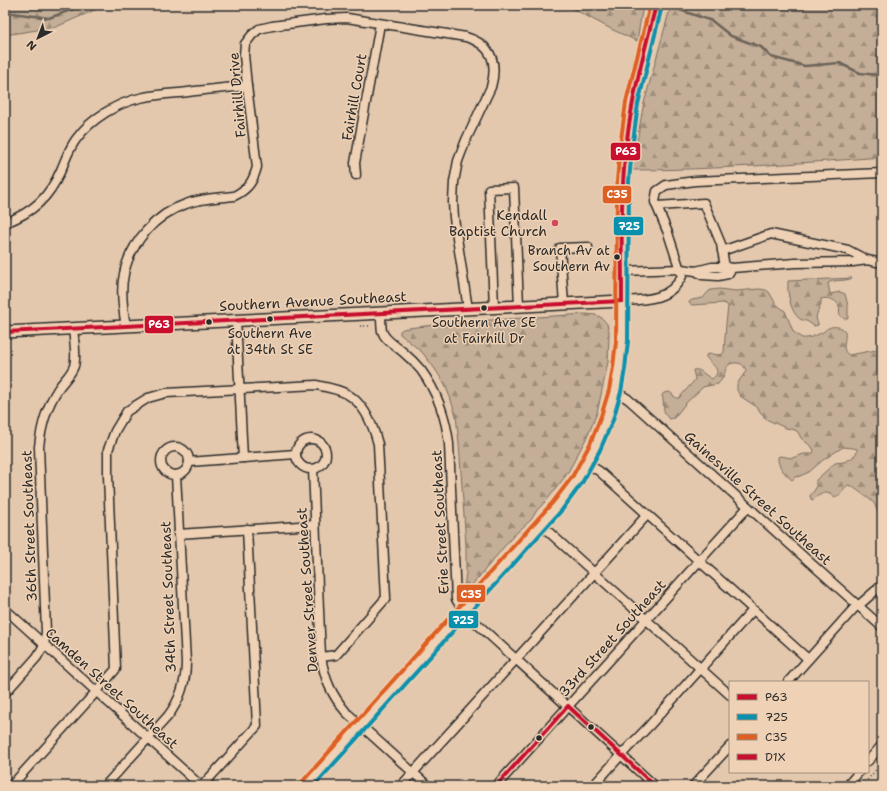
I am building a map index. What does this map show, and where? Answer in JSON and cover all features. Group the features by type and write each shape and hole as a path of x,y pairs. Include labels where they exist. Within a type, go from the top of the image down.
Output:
{"highway":[{"path":"306,786 558,506 577,480 595,447 607,418 615,391 619,368 622,341 623,181 632,103 656,5"}],"main road":[{"name":"Southern Avenue Southeast","path":"5,332 622,301"}],"street":[{"name":"Fairhill Drive","path":"126,326 122,291 124,274 129,258 135,247 154,223 176,208 188,203 234,196 248,186 254,178 257,167 244,49 249,38 259,29 326,19 347,18 466,37 476,40 483,45 492,57 494,70 492,82 458,161 452,202 468,309"},
{"name":"Fairhill Court","path":"356,175 355,163 380,24"},
{"path":"5,223 25,214 38,204 48,193 71,146 85,128 104,113 139,98 247,86"},
{"path":"622,301 661,297 668,293 680,281 682,276 681,269 677,262 656,202 658,191 666,185 695,181 882,173"},
{"path":"494,307 489,189 514,188 519,306"},
{"path":"657,206 704,203 729,267"},
{"path":"722,251 771,234 848,250 867,260 882,263"},
{"path":"564,304 560,248 588,247"},
{"path":"622,271 681,269 696,271 712,267 854,262 867,260"},
{"name":"Erie Street Southeast","path":"381,313 382,331 386,338 411,359 427,379 437,398 446,424 456,599 464,611 516,660 655,786"},
{"path":"236,320 243,458"},
{"name":"36th Street Southeast","path":"44,646 46,632 39,447 44,422 50,405 74,365 73,329"},
{"path":"11,786 116,669 108,450 115,431 127,411 148,398 166,393 316,385 347,394 358,403 368,415 374,428 378,444 386,598 336,655 322,657"},
{"name":"Gainesville Street Southeast","path":"615,391 628,399 882,627"},
{"path":"309,440 319,442 325,450 326,455 322,464 318,468 313,469 308,469 299,464 296,454 300,445 309,440"},
{"path":"173,447 182,449 186,453 189,462 185,471 176,476 168,474 162,468 161,461 164,452 173,447"},
{"path":"189,462 296,454"},
{"path":"587,464 599,471 808,660"},
{"name":"Denver Street Southeast","path":"313,469 322,657 325,677 331,691 346,712 428,786"},
{"name":"34th Street Southeast","path":"105,786 162,724 174,708 181,694 185,678 186,662 176,476"},
{"name":"33rd Street Southeast","path":"496,786 748,507"},
{"path":"401,786 647,515"},
{"path":"178,534 315,525"},
{"path":"541,525 729,694"},
{"path":"202,786 257,726 247,529"},
{"path":"789,681 858,606 882,585"},
{"name":"Camden Street Southeast","path":"5,609 44,646 202,786"},
{"path":"593,786 753,610"},
{"path":"5,693 37,657 44,646"},
{"path":"869,760 882,745"},
{"path":"693,786 729,747"},
{"path":"847,786 858,773"}],"path":[{"path":"360,326 376,326"},
{"path":"862,786 882,763"}],"green space":[{"path":"5,5 106,5 56,27 5,35"},
{"path":"566,5 643,5 637,41 613,30"},
{"path":"671,5 882,5 882,157 788,164 632,170 643,107"},
{"path":"852,278 828,283 830,294 840,292 845,294 848,306 848,318 845,319 840,316 838,304 829,298 821,299 821,305 816,317 818,325 814,326 800,319 794,312 788,291 788,281"},
{"path":"719,289 736,291 759,289 766,290 769,292 776,304 785,311 793,331 802,338 813,336 830,327 837,327 842,328 845,332 844,349 849,355 882,349 882,516 879,514 874,503 849,485 838,496 824,493 812,500 811,499 810,496 816,488 816,480 835,463 844,462 852,458 857,452 857,449 843,447 823,460 809,472 795,477 792,480 784,472 780,467 778,457 792,458 804,454 812,454 814,452 813,448 801,438 798,432 768,420 763,416 757,407 740,396 737,390 737,384 746,371 741,364 730,364 718,384 703,387 685,404 674,418 669,419 664,411 662,395 664,393 669,392 676,398 679,398 695,379 693,370 701,371 712,379 717,373 717,370 706,355 721,355 724,352 728,306 723,303 692,305 689,302 703,298 711,290"},
{"path":"585,314 596,315 602,318 607,324 609,332 608,362 597,413 588,435 567,474 547,500 537,510 531,520 513,536 466,591 464,589 466,572 466,545 456,416 444,383 435,369 422,352 400,334 400,331 408,328 460,322"}],"waterway":[{"path":"5,12 49,18 84,5"},
{"path":"668,5 712,21 731,36 761,47 771,57 805,66 839,63 860,73 877,75 882,71"}],"transit line":[{"name":"C35","path":"302,782 553,502 572,477 590,444 609,390 613,367 616,341 617,181 620,147 626,102 650,5"},
{"name":"P63","path":"622,301 622,205 628,130 656,5"},
{"name":"725","path":"314,786 562,510 582,483 600,450 613,420 621,392 625,369 628,341 629,181 632,149 638,104 662,6"},
{"name":"P63","path":"5,332 622,301"},
{"name":"D1X","path":"568,706 655,786"},
{"name":"D1X","path":"496,786 568,706"}],"place":[{"name":"Kendall Baptist Church","path":"555,223"},
{"name":"Branch Av at Southern Av","path":"617,257"},
{"name":"Southern Ave SE at Fairhill Dr","path":"484,308"},
{"name":"Southern Ave at 34th St SE","path":"270,319"}]}
